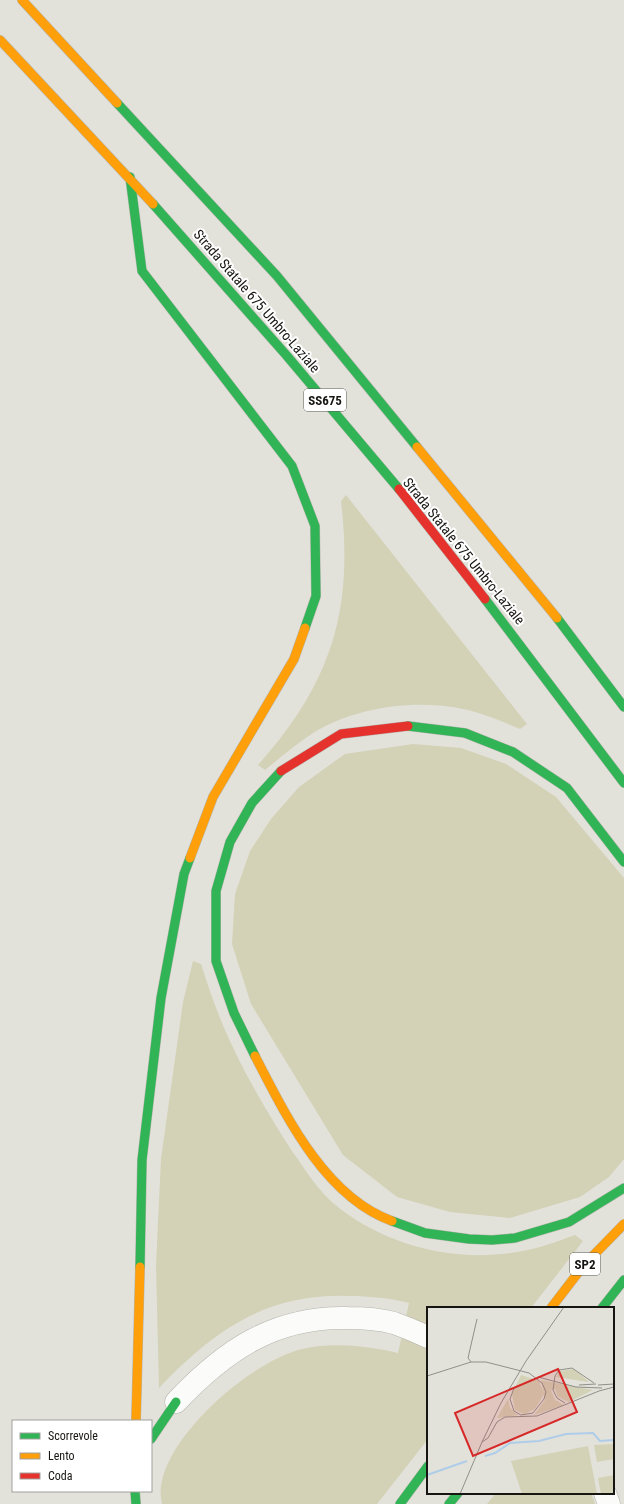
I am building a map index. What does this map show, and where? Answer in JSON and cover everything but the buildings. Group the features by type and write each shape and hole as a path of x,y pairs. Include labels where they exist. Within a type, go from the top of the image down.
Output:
{"highway":[{"name":"Strada Statale 675 Umbro-Laziale","path":"22,0 277,276 536,591 624,707"},
{"name":"Strada Statale 675 Umbro-Laziale","path":"0,40 130,177 327,402 506,625 624,783"},
{"path":"130,177 142,271 292,466 315,526 316,596 294,658 213,796 184,874 162,998 142,1160 136,1420"},
{"path":"624,862 567,788 513,752 465,733 412,726 341,734 283,770 252,803 230,842 216,891 216,961 234,1013 270,1084 294,1126 324,1172 342,1190 363,1207 386,1219 425,1233 469,1239 492,1240 515,1238 543,1231 569,1222 594,1208 624,1188"},
{"name":"SP2","path":"552,1307 584,1265 624,1224"},
{"path":"603,1307 624,1280"},
{"path":"152,1438 176,1402"},
{"path":"400,1504 427,1467"},
{"path":"135,1492 136,1504"},
{"path":"449,1504 457,1494"}],"street":[{"path":"176,1402 194,1383 214,1366 254,1339 274,1329 295,1322 316,1318 369,1318 394,1323 427,1336"},
{"path":"605,1494 609,1504"}],"shaded area":[{"path":"346,495 527,724 520,729 463,709 444,706 405,705 366,711 330,724 307,737 265,770 258,765 283,735 304,705 320,674 332,644 340,611 344,577 344,541 341,501"},
{"path":"413,744 461,748 506,764 556,797 624,878 624,1159 609,1177 580,1197 510,1218 450,1212 397,1197 343,1155 251,1004 232,944 235,894 250,851 271,819 299,787 345,754"},
{"path":"193,961 201,964 217,1012 235,1052 282,1136 321,1191 333,1203 353,1218 396,1240 444,1252 468,1255 493,1255 524,1251 575,1235 583,1241 532,1307 427,1307 427,1440 377,1504 162,1504 161,1486 167,1465 179,1444 215,1402 237,1384 260,1368 282,1356 302,1349 338,1345 374,1348 398,1353 409,1303 372,1297 320,1297 292,1301 267,1308 244,1319 200,1349 159,1388 156,1265 161,1159 183,1002"},
{"path":"495,1494 591,1494 595,1504 487,1504"}],"traffic: fast":[{"path":"117,103 277,276 417,447"},
{"path":"130,177 142,271 292,466 315,526 316,596 305,628"},
{"path":"153,204 287,356 399,489"},
{"path":"485,599 624,783"},
{"path":"557,618 624,707"},
{"path":"408,726 465,733 513,752 567,788 624,862"},
{"path":"255,1056 234,1013 216,961 216,891 230,842 252,803 281,771"},
{"path":"140,1267 142,1160 161,998 184,874 190,858"},
{"path":"392,1221 425,1233 469,1239 492,1240 515,1238 569,1222 624,1188"},
{"path":"603,1307 624,1280"},
{"path":"152,1438 176,1402"},
{"path":"400,1504 427,1467"},
{"path":"135,1492 136,1504"},
{"path":"449,1504 457,1494"}],"traffic: slow":[{"path":"22,0 117,103"},
{"path":"0,40 153,204"},
{"path":"417,447 557,618"},
{"path":"190,858 213,797 294,659 305,628"},
{"path":"255,1056 294,1128 327,1174 347,1194 368,1209 392,1221"},
{"path":"552,1307 584,1265 624,1224"},
{"path":"136,1420 140,1267"}],"traffic: jam":[{"path":"399,489 485,599"},
{"path":"281,771 341,734 408,726"}]}
